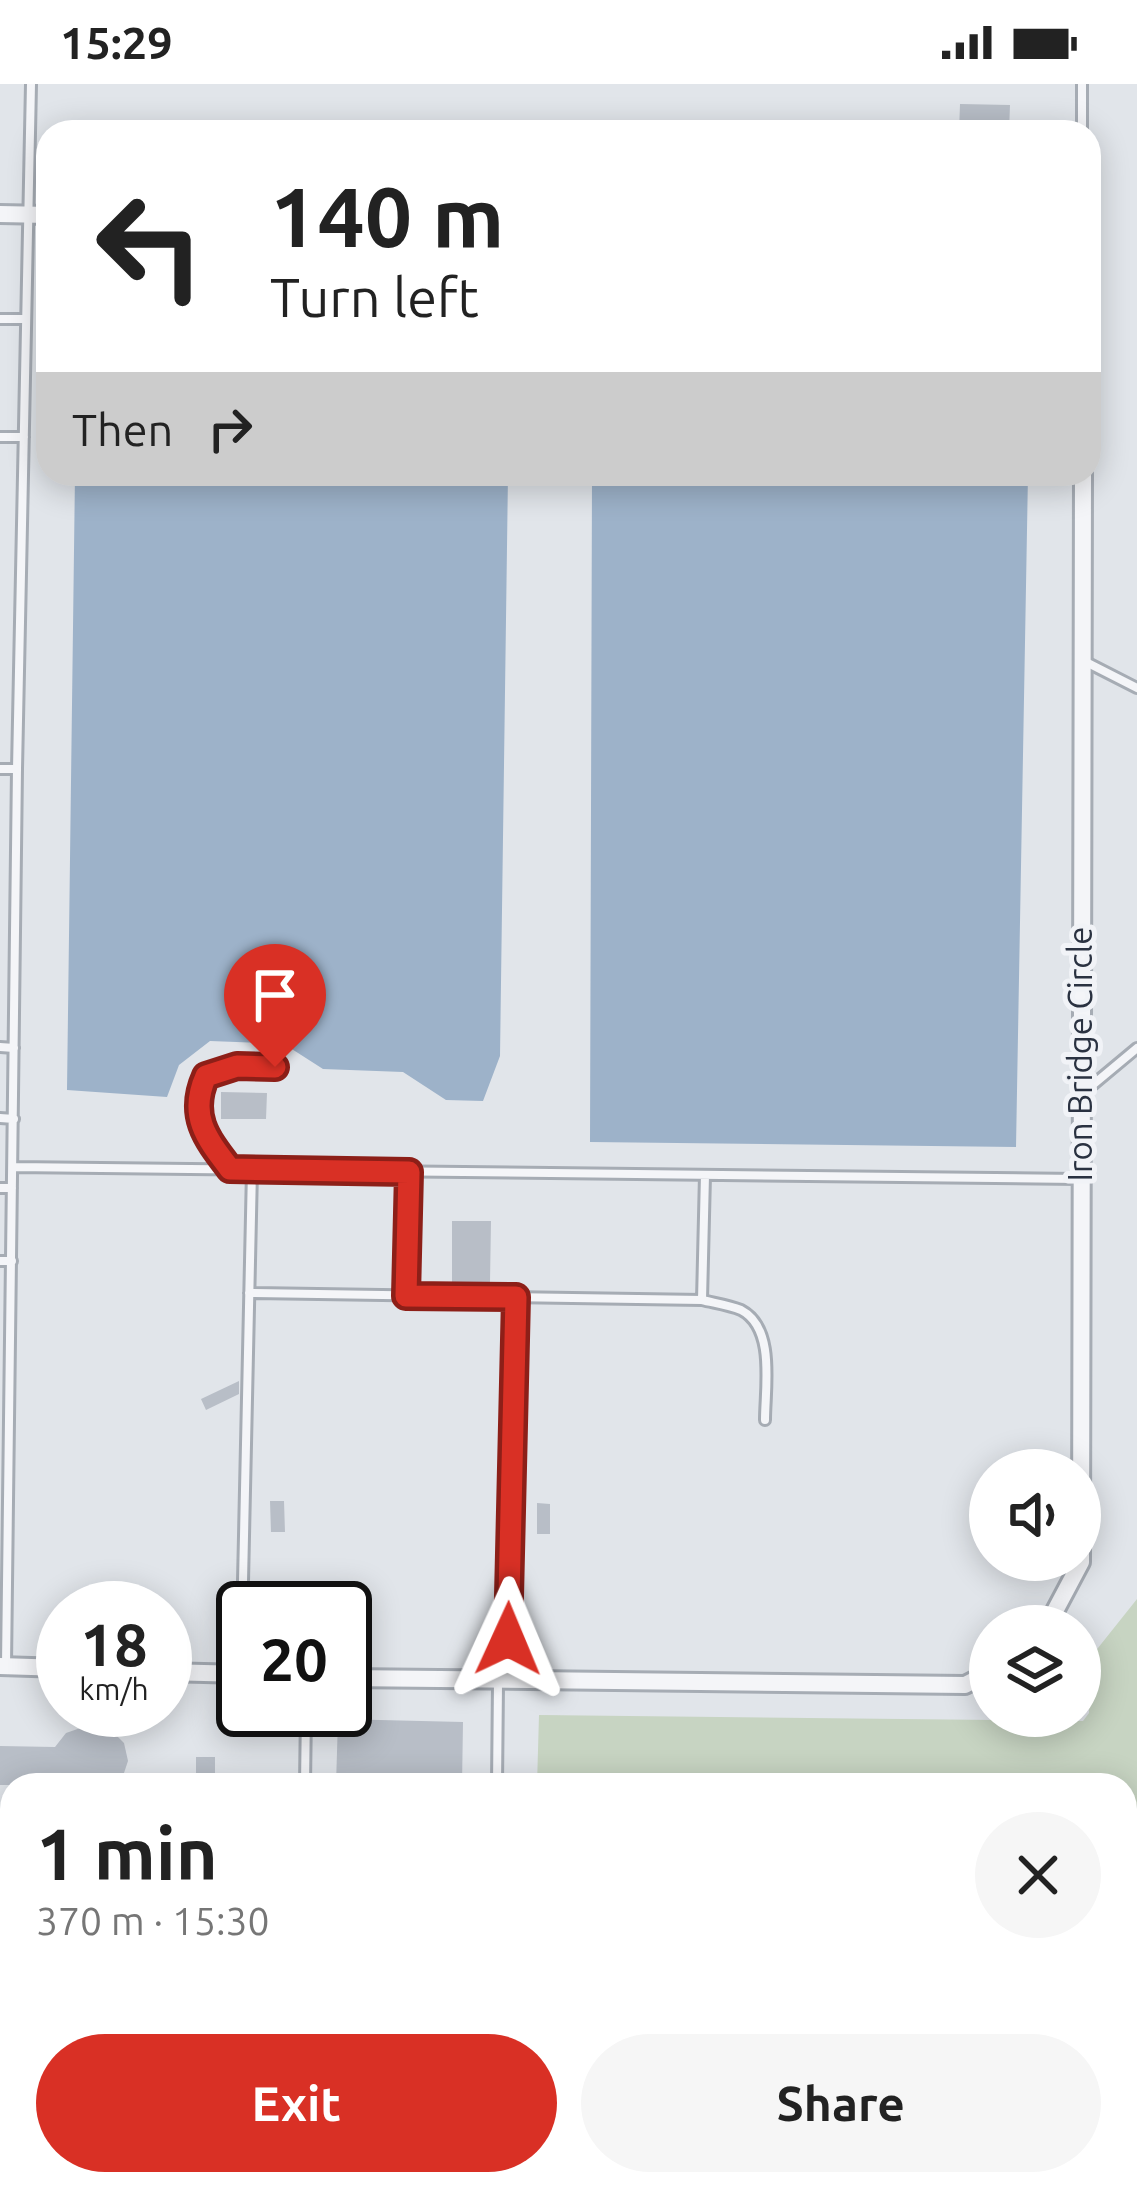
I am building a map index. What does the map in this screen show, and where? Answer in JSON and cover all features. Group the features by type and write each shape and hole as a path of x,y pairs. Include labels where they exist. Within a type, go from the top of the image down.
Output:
{"street":[{"path":"0,214 36,215"},
{"name":"Iron Bridge Circle","path":"1058,1605 1081,1562 1083,486"},
{"path":"3,1666 36,1667"},
{"path":"372,1679 969,1683"}],"lane":[{"path":"3,1666 31,84"},
{"path":"1082,84 1082,120"},
{"path":"0,319 26,319"},
{"path":"0,437 24,437"},
{"path":"1083,660 1137,688"},
{"path":"0,769 17,769"},
{"path":"0,1047 14,1048"},
{"path":"1079,1096 1137,1048"},
{"path":"230,1169 200,1126 200,1089 206,1076 219,1070 275,1067"},
{"path":"0,1118 14,1118"},
{"path":"13,1167 1080,1179"},
{"path":"244,1581 252,1170"},
{"path":"406,1296 409,1172"},
{"path":"702,1300 705,1175"},
{"path":"0,1188 12,1188"},
{"path":"0,1261 12,1261"},
{"path":"249,1293 702,1300 742,1310 755,1322 765,1349 765,1420"},
{"path":"498,1773 516,1297"},
{"path":"305,1773 306,1737"}],"green space":[{"path":"1137,1599 1137,1773 537,1773 539,1715 969,1720 969,1737 1101,1737 1101,1644"}],"water":[{"path":"75,486 508,486 500,1056 483,1101 446,1100 403,1072 323,1069 284,1044 210,1041 179,1065 167,1097 67,1090"},
{"path":"592,486 1028,486 1016,1147 590,1142"}],"building":[{"path":"960,104 1010,105 1009,120 959,120"},
{"path":"221,1092 267,1093 266,1119 221,1119"},
{"path":"452,1221 491,1221 490,1282 452,1282"},
{"path":"239,1381 239,1394 206,1410 201,1399"},
{"path":"270,1501 284,1501 285,1532 271,1532"},
{"path":"537,1503 550,1504 550,1534 537,1534"},
{"path":"372,1720 463,1722 462,1773 336,1773 337,1737 372,1737"},
{"path":"63,1737 118,1737 128,1761 124,1773 0,1773 0,1746 55,1747"},
{"path":"196,1757 215,1757 215,1773 196,1773"}],"route":[{"path":"275,1067 219,1070 206,1076 200,1089 200,1126 230,1169 409,1172 406,1296 516,1297 508,1639"}]}
